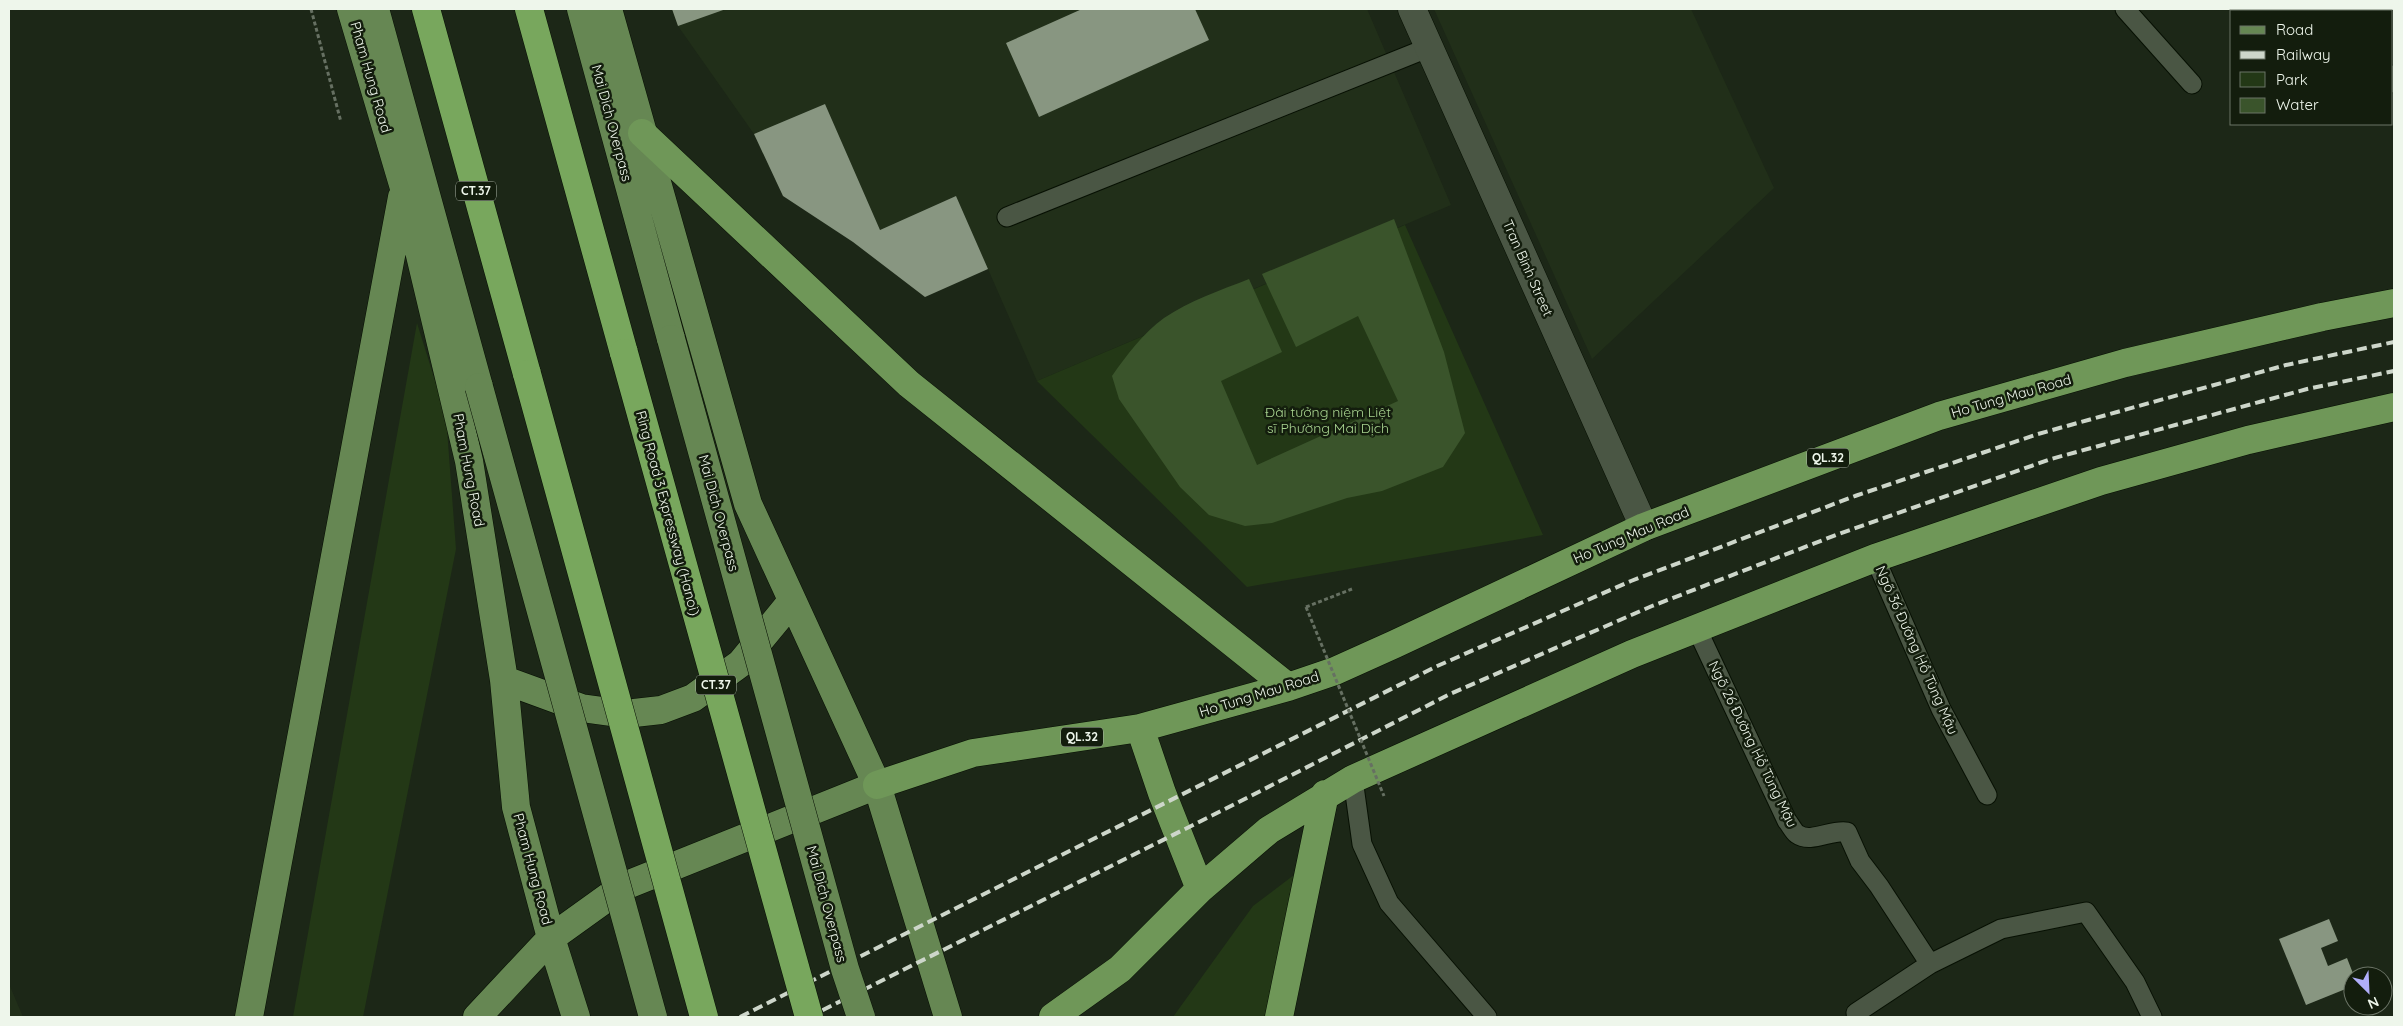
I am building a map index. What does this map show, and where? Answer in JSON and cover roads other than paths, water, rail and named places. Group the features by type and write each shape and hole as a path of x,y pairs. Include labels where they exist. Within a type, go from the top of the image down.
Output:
{"highway":[{"name":"CT.37","path":"426,9 704,1017"},
{"name":"Ring Road 3 Expressway (Hanoi)","path":"529,9 809,1017"},
{"path":"642,133 909,384 1288,687"},
{"name":"Ho Tung Mau Road","path":"877,785 973,753 1140,728 1288,687 1335,671 1387,648 1644,527 1939,416 2125,363 2322,317 2394,303"},
{"path":"1053,1017 1120,969 1200,889 1269,830 1325,794 1353,779 1632,654 1696,627 1875,558 2101,481 2248,440 2394,408"},
{"path":"1140,728 1200,889"},
{"path":"1279,1017 1325,794"}],"main road":[{"name":"Pham Hung Road","path":"352,9 404,188 469,461 504,680 516,807 551,938 576,1017"},
{"path":"375,9 653,1017"},
{"name":"Mai Dich Overpass","path":"581,9 845,969 861,1017"},
{"path":"608,9 642,133 706,349 748,504 877,785 948,1017"},
{"path":"249,1017 404,188"},
{"path":"504,680 581,708 625,714 661,710 693,698 741,663 792,601"},
{"path":"477,1017 551,938 622,887 877,785"}],"street":[{"name":"Tran Binh Street","path":"1412,9 1644,527"}],"lane":[{"path":"2125,9 2192,84"},
{"path":"1007,217 1430,47"},
{"name":"Ngõ 36 Đường Hồ Tùng Mậu","path":"1875,558 1941,708 1988,795"},
{"name":"Ngõ 26 Đường Hồ Tùng Mậu","path":"1696,627 1787,821 1797,834 1810,838 1841,831 1847,832 1860,861 1879,886 1930,964"},
{"path":"1353,779 1362,844 1389,903 1487,1017"},
{"path":"1856,1013 1930,964 2002,929 2086,912 2135,982 2152,1017"}],"water":[{"path":"1394,219 1444,352 1465,433 1443,467 1382,491 1347,498 1272,523 1245,526 1209,515 1180,487 1119,399 1112,376 1142,337 1164,318 1194,301 1249,279 1282,352 1221,381 1257,465 1398,401 1358,316 1296,347 1262,274"}],"railway":[{"path":"740,1017 1435,667 1631,581 1855,496 2038,434 2286,365 2394,342"},
{"path":"809,1017 1450,694 1652,606 1836,535 2051,459 2307,389 2394,371"}],"park label":[{"name":"Đài tưởng niệm Liệt sĩ Phường Mai Dịch","path":"1328,420"}]}
